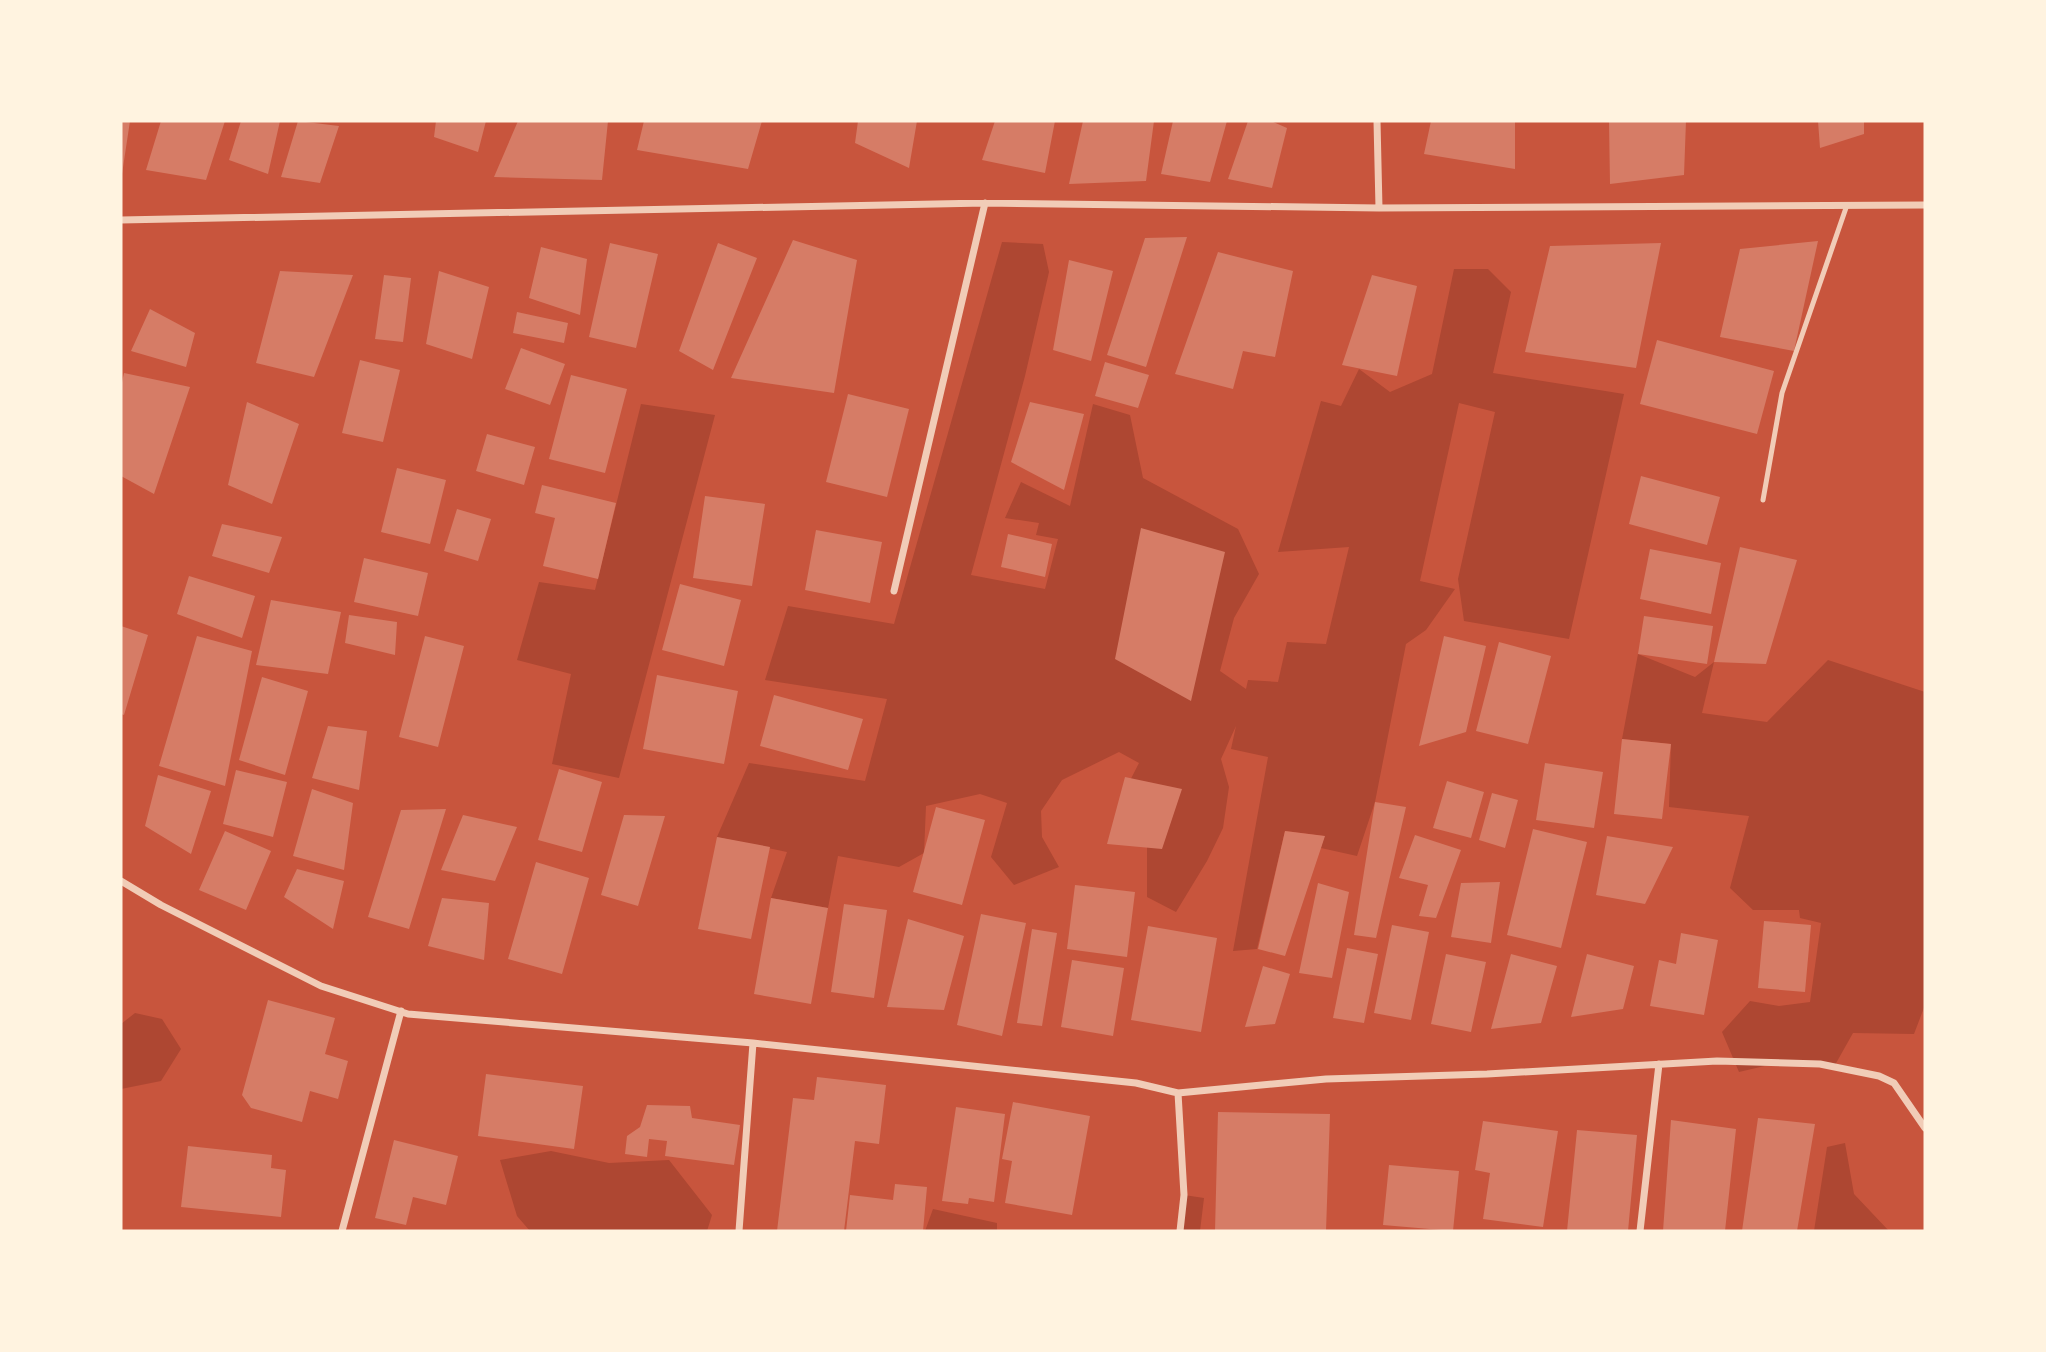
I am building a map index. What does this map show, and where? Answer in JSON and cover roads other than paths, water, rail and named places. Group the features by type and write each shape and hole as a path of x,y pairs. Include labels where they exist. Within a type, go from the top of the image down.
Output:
{"street":[{"path":"1377,121 1379,208"},
{"path":"894,591 985,203"},
{"path":"121,220 985,203 1379,208 1925,205"},
{"path":"121,881 161,905 321,986 401,1012 1136,1083 1178,1093 1326,1079 1487,1074 1717,1061 1820,1063 1879,1076 1894,1083 1925,1128"},
{"path":"342,1231 401,1012"},
{"path":"739,1231 753,1044"},
{"path":"1640,1231 1659,1065"},
{"path":"1178,1093 1184,1195 1180,1231"}],"lane":[{"path":"1763,500 1782,393 1846,205"}]}
